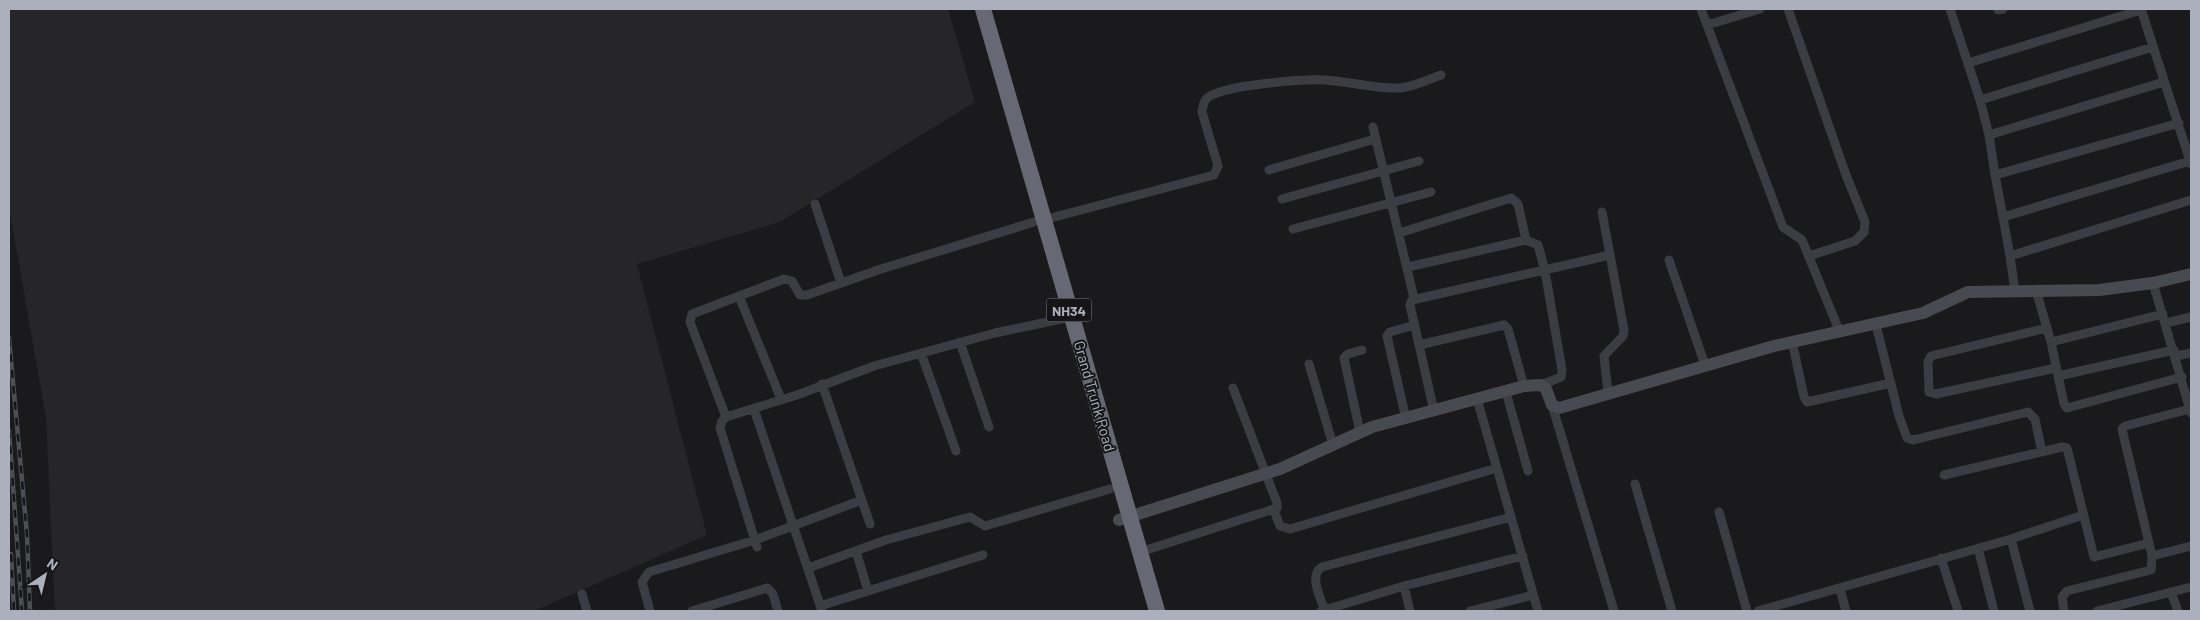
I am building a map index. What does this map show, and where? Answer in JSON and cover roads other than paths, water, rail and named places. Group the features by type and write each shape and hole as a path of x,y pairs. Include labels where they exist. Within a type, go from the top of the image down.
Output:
{"highway":[{"name":"Grand Trunk Road","path":"972,9 1034,204 1067,318 1124,519 1145,611"},
{"name":"Grand Trunk Road","path":"983,9 1034,204"},
{"name":"Grand Trunk Road","path":"1067,318 1110,489 1140,552 1157,611"}],"street":[{"path":"1701,9 1783,227 1802,240 1839,330"},
{"path":"1707,25 1760,9"},
{"path":"1788,9 1846,175 1865,222 1864,232 1854,240 1810,256"},
{"path":"1950,9 1980,100 1989,134 2015,290"},
{"path":"1968,63 2141,9 2191,162 2004,218"},
{"path":"1980,100 2153,47"},
{"path":"726,417 690,319 695,312 787,279 792,282 802,296 1039,221 1214,175 1218,166 1203,106 1205,100 1217,94 1263,84 1305,80 1341,81 1399,88 1441,75"},
{"path":"1989,134 2164,82"},
{"path":"1995,175 2179,123"},
{"path":"1373,127 1408,267 1414,298 1410,304 1434,411"},
{"path":"1269,170 1375,139"},
{"path":"1282,199 1419,161"},
{"path":"1292,229 1431,192"},
{"path":"1399,233 1511,198 1518,204 1526,240"},
{"path":"2010,256 2191,200"},
{"path":"815,204 841,283"},
{"path":"1602,212 1624,333 1604,356 1608,393"},
{"path":"1124,519 1305,459 1360,432 1524,386 1541,385 1557,379 1562,370 1545,271 1538,245 1526,240 1408,267"},
{"path":"1414,298 1545,271 1610,255"},
{"path":"1669,260 1706,365"},
{"path":"1552,405 1559,408 1792,341 1922,314 1968,292 2099,290 2153,284 2191,274"},
{"path":"2064,611 2062,597 2064,593 2150,572 2153,568 2152,556 2122,429 2125,426 2191,411 2153,284"},
{"path":"2036,290 2067,408 2182,377"},
{"path":"739,296 782,400"},
{"path":"2051,342 2163,314"},
{"path":"756,544 720,428 722,421 726,417 782,400 874,366 960,342 1067,318"},
{"path":"2166,323 2191,318"},
{"path":"1406,419 1387,336 1390,332 1415,325"},
{"path":"1419,345 1504,325 1508,329 1524,386"},
{"path":"1876,325 1905,435 1909,440 2028,412 2035,419 2042,452"},
{"path":"2047,328 1931,356 1928,362 1929,392 1936,394 2175,353 2191,353"},
{"path":"1792,341 1804,397 1807,402 1891,383"},
{"path":"960,342 989,428"},
{"path":"1360,432 1344,358 1348,354 1362,350"},
{"path":"920,353 956,451"},
{"path":"1309,364 1333,445"},
{"path":"822,384 870,524"},
{"path":"1541,385 1546,389 1552,405 1614,611"},
{"path":"1140,552 1277,508 1266,473 1233,388"},
{"path":"1506,392 1528,471"},
{"path":"1477,399 1538,611"},
{"path":"754,408 821,609 868,591 983,554"},
{"path":"1944,475 2062,447 2068,450 2093,555 2096,558 2149,544"},
{"path":"1274,510 1280,526 1290,530 1497,468"},
{"path":"1636,484 1672,611"},
{"path":"808,568 886,540 970,517 985,526 1110,489"},
{"path":"650,611 642,582 646,574 756,544 862,500"},
{"path":"1719,512 1747,611"},
{"path":"1758,611 2011,539 2083,515"},
{"path":"1511,516 1318,569 1315,576 1323,611 1404,586 1523,556"},
{"path":"2011,539 2030,611"},
{"path":"2152,556 2191,546"},
{"path":"1978,548 1994,611"},
{"path":"856,551 868,591"},
{"path":"1940,558 1958,611"},
{"path":"1404,586 1410,611"},
{"path":"2097,611 2191,586"},
{"path":"692,611 767,588 773,594 778,611"},
{"path":"1840,589 1846,611"},
{"path":"2171,592 2178,611"},
{"path":"582,594 588,611"},
{"path":"1470,611 1534,595"}],"railway":[{"path":"9,338 27,535 30,611"},
{"path":"9,430 22,611"},
{"path":"11,554 14,611"}]}
